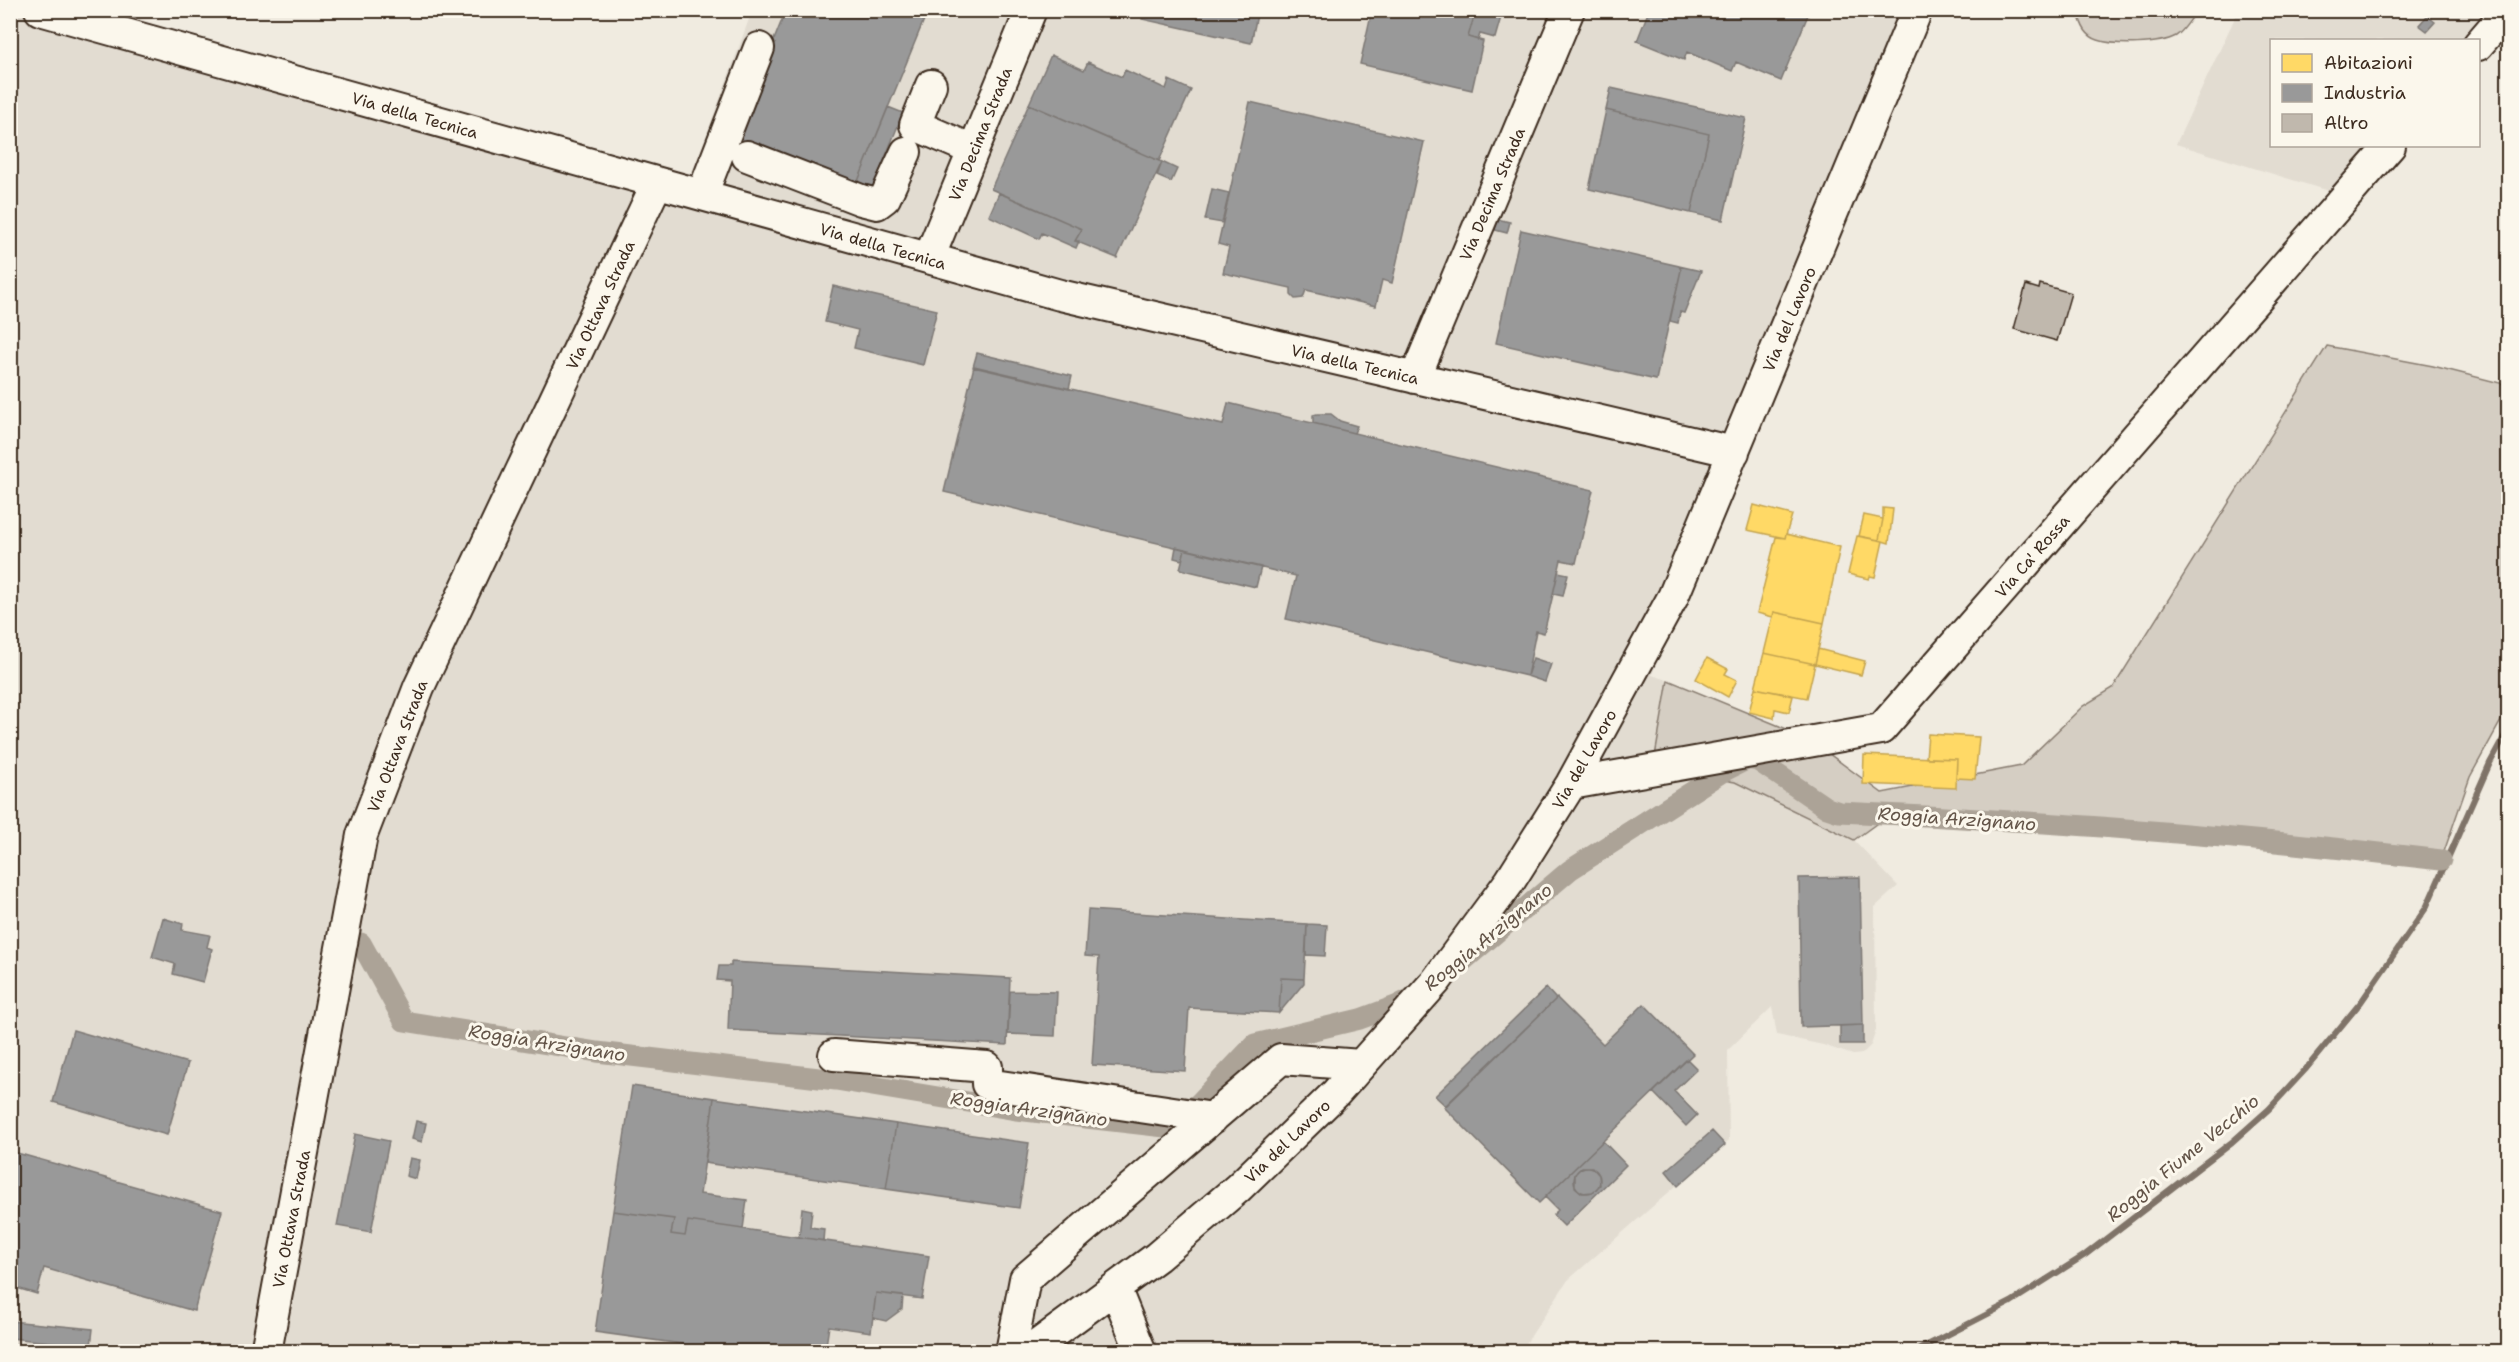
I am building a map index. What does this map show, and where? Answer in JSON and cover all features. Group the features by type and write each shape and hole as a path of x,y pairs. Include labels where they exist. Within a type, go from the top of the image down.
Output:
{"street":[{"name":"Via della Tecnica","path":"40,10 1060,295 1734,452"},
{"name":"Via Decima Strada","path":"928,258 1031,10"},
{"name":"Via Decima Strada","path":"1415,378 1569,10"},
{"name":"Via del Lavoro","path":"1028,1352 1116,1290 1238,1188 1336,1093 1443,972 1510,881 1571,784 1673,597 1917,10"},
{"path":"2480,43 2508,10"},
{"path":"702,195 759,48"},
{"path":"930,85 915,125 973,150"},
{"name":"Via Ca' Rossa","path":"1571,784 1881,729 2389,147"},
{"path":"747,156 878,204 885,198 906,152"},
{"path":"797,222 810,180"},
{"name":"Via Ottava Strada","path":"266,1352 363,835 419,687 657,183"},
{"path":"834,1056 987,1067 987,1084 1193,1115"},
{"path":"1011,1352 1025,1279 1193,1115 1281,1059 1361,1065"},
{"path":"1116,1290 1141,1352"}],"shaded area":[{"path":"2078,10 2197,11 2176,36 2149,43 2126,44 2093,38 2084,28"},
{"path":"10,11 77,11 687,189 752,11 1922,11 1689,567 1652,675 1668,680 1653,768 1735,782 1854,840 1898,886 1875,907 1876,1030 1871,1045 1862,1054 1853,1055 1823,1045 1777,1035 1772,1007 1728,1050 1729,1140 1568,1280 1521,1351 11,1351"},
{"path":"2238,11 2508,11 2479,39 2270,39 2270,147 2387,147 2338,194 2176,144"},
{"path":"2327,346 2433,366 2508,385 2508,708 2470,777 2438,869 2266,841 1883,819 1854,840 1735,782 1653,768 1668,680 1806,737 1882,793 2021,766 2083,706 2113,688"}],"building: Abitazioni":[{"path":"1754,505 1792,515 1785,538 1747,530"},
{"path":"1883,508 1893,509 1889,543 1879,540"},
{"path":"1864,515 1883,519 1879,540 1859,536"},
{"path":"1786,534 1840,547 1824,623 1774,612 1773,617 1757,613 1776,537 1785,538"},
{"path":"1857,536 1883,541 1875,577 1870,576 1869,579 1848,574"},
{"path":"1774,612 1824,623 1815,664 1764,653"},
{"path":"1818,649 1865,661 1861,675 1815,664"},
{"path":"1764,653 1815,664 1807,698 1755,688"},
{"path":"1707,658 1728,669 1725,674 1737,680 1728,697 1696,679"},
{"path":"1755,688 1793,696 1789,712 1775,709 1774,718 1749,712"},
{"path":"1928,734 1979,737 1975,779 1956,778 1957,759 1926,758"},
{"path":"1864,755 1957,759 1956,788 1863,784"}],"building: Industria":[{"path":"786,10 928,10 856,186 735,137"},
{"path":"1144,10 1258,10 1251,43 1142,19"},
{"path":"1372,10 1476,10 1468,37 1483,41 1472,90 1360,64"},
{"path":"1476,10 1503,10 1495,38 1480,34 1478,40 1468,37"},
{"path":"1649,10 1810,10 1781,81 1736,62 1732,71 1687,52 1684,60 1637,41"},
{"path":"2427,16 2435,22 2427,31 2419,25"},
{"path":"1051,55 1084,70 1088,62 1122,77 1125,70 1166,89 1169,80 1191,90 1159,161 1029,104"},
{"path":"1611,88 1746,118 1723,220 1691,213 1709,134 1606,110"},
{"path":"1250,102 1424,142 1392,283 1382,280 1376,306 1306,290 1303,298 1295,299 1291,295 1291,288 1223,273 1229,247 1218,244"},
{"path":"1029,104 1162,162 1117,258 1075,241 1082,229 991,189"},
{"path":"888,107 903,113 871,193 856,186"},
{"path":"1606,110 1709,134 1691,213 1589,189"},
{"path":"1162,162 1177,169 1171,182 1157,176"},
{"path":"1212,189 1229,193 1222,223 1205,220"},
{"path":"999,193 1082,229 1075,241 1079,241 1076,248 1042,233 1039,239 989,216"},
{"path":"1497,219 1510,222 1507,233 1495,230"},
{"path":"1521,230 1679,266 1681,270 1656,380 1496,343"},
{"path":"1679,266 1701,271 1684,313 1680,312 1678,323 1670,321 1681,270"},
{"path":"833,286 937,310 923,365 854,348 858,330 825,322"},
{"path":"977,353 1072,376 1069,389 973,367"},
{"path":"974,366 1223,425 1228,403 1593,490 1576,563 1561,560 1544,633 1536,631 1527,676 1286,619 1296,576 944,492"},
{"path":"1331,414 1340,421 1357,426 1354,433 1313,423 1313,415"},
{"path":"1176,547 1185,549 1182,560 1174,558"},
{"path":"1185,549 1261,567 1256,587 1180,569"},
{"path":"1558,572 1568,574 1563,596 1553,594"},
{"path":"1533,658 1551,664 1545,682 1527,676"},
{"path":"1860,877 1863,1025 1801,1027 1799,878"},
{"path":"1088,910 1307,924 1304,979 1281,978 1279,1013 1189,1008 1185,1071 1092,1065 1099,957 1085,956"},
{"path":"163,918 183,924 182,930 210,935 207,947 212,949 203,982 173,974 175,964 152,957"},
{"path":"1307,924 1327,925 1325,956 1306,955"},
{"path":"731,962 1010,978 1007,1045 728,1030 730,981 717,980 719,966 731,966"},
{"path":"1281,978 1304,979 1304,983 1279,1013"},
{"path":"1546,988 1556,999 1446,1106 1435,1096"},
{"path":"1010,991 1057,992 1055,1036 1008,1034"},
{"path":"1557,998 1603,1044 1644,1004 1693,1054 1539,1203 1444,1107"},
{"path":"1863,1025 1863,1044 1840,1044 1840,1026"},
{"path":"73,1030 188,1063 167,1135 53,1102"},
{"path":"1687,1059 1697,1069 1674,1091 1697,1115 1686,1126 1653,1092"},
{"path":"632,1086 714,1098 700,1194 747,1200 743,1229 688,1221 685,1236 671,1234 674,1219 613,1211"},
{"path":"714,1098 896,1124 886,1189 705,1163"},
{"path":"416,1121 426,1123 422,1142 412,1139"},
{"path":"896,1124 1029,1143 1019,1208 886,1189"},
{"path":"1712,1131 1725,1145 1678,1186 1666,1171"},
{"path":"355,1134 389,1141 371,1232 337,1226"},
{"path":"1603,1141 1626,1165 1564,1226 1553,1215 1558,1210 1545,1197","holes":["1582,1167 1592,1167 1599,1175 1600,1185 1593,1192 1582,1193 1575,1187 1575,1174"]},
{"path":"10,1151 222,1211 194,1311 44,1268 37,1294 10,1286"},
{"path":"410,1158 420,1160 416,1179 406,1176"},
{"path":"1587,1167 1596,1171 1600,1180 1596,1189 1587,1193 1578,1189 1574,1180 1578,1171"},
{"path":"802,1208 812,1210 810,1227 824,1229 823,1241 799,1237"},
{"path":"613,1211 674,1219 671,1234 685,1236 688,1221 929,1256 922,1299 876,1293 871,1332 829,1326 825,1352 696,1352 696,1346 595,1332"},
{"path":"876,1293 903,1296 902,1309 886,1321 873,1318"},
{"path":"10,1321 93,1329 91,1346 10,1338"}],"building: Altro":[{"path":"2040,284 2071,293 2057,341 2014,329 2026,285 2039,289"}],"waterway":[{"name":"Roggia Fiume Vecchio","path":"1914,1352 2011,1302 2085,1255 2232,1142 2269,1109 2305,1070 2361,1002 2426,908 2490,763 2508,730"},
{"name":"Roggia Arzignano","path":"1462,962 1570,870 1724,771 1748,759 1758,761 1827,808 1839,812 2140,830 2441,860"},
{"name":"Roggia Arzignano","path":"361,943 404,1021 597,1052 836,1080 1016,1110 1165,1127 1199,1103 1255,1044 1360,1019 1418,995"}]}
